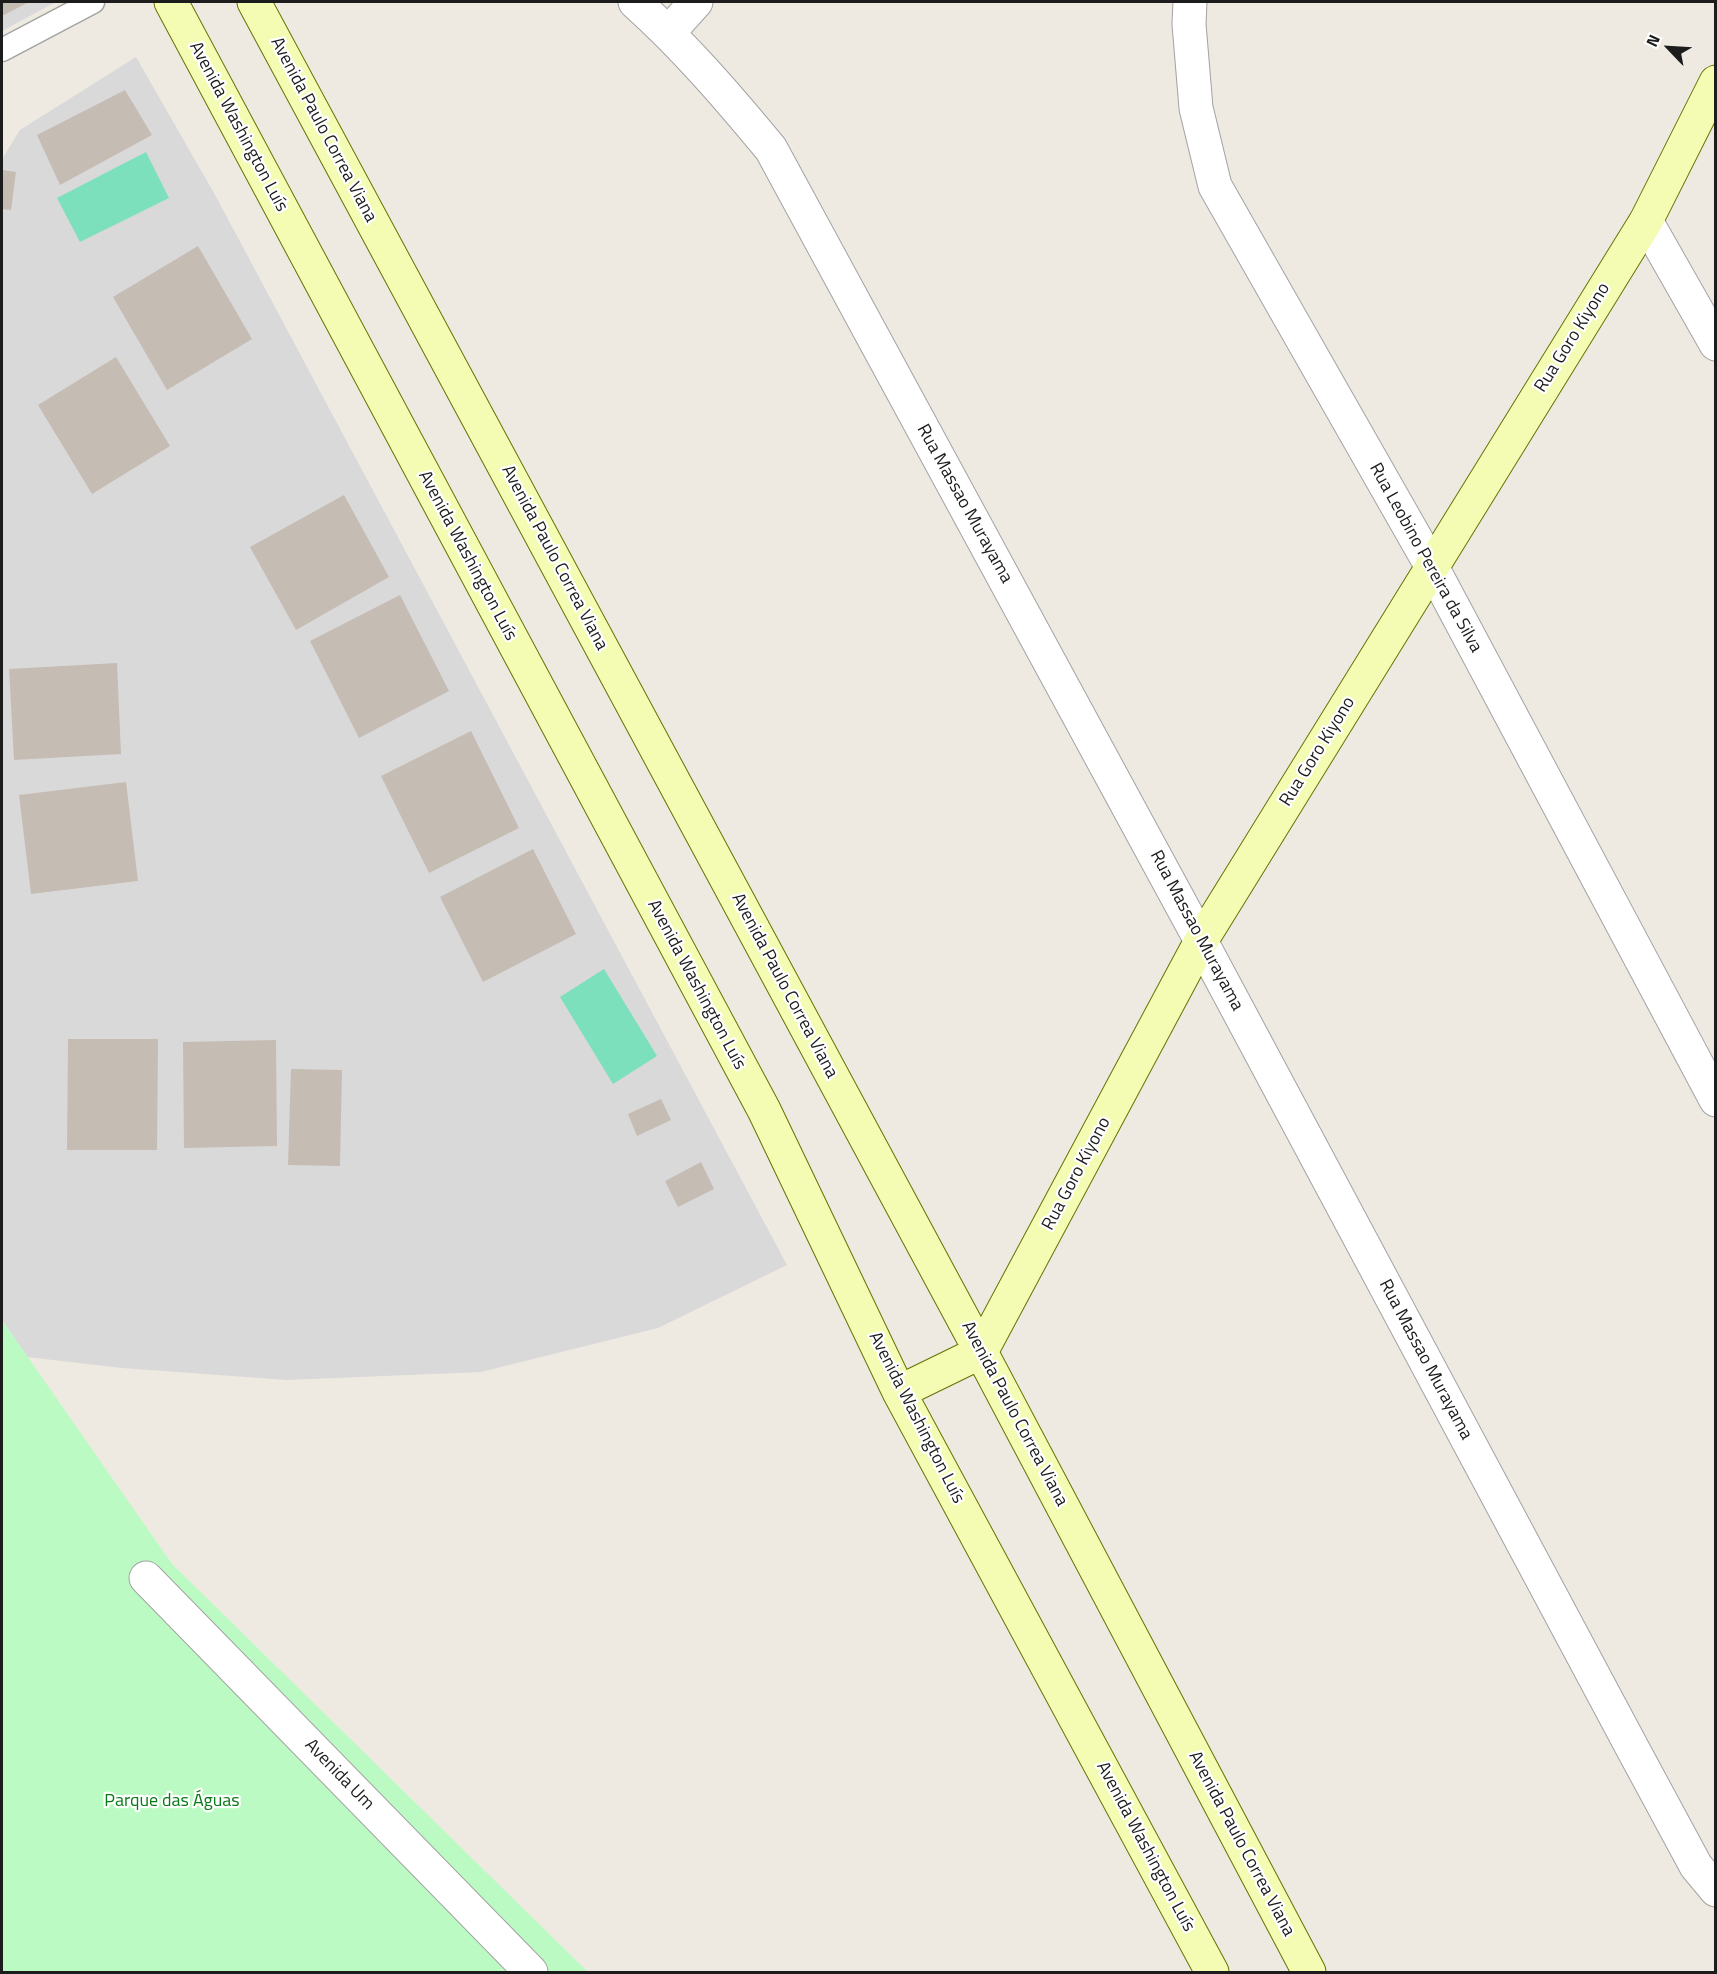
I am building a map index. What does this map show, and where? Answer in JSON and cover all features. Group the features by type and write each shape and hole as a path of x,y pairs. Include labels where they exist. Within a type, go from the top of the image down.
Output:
{"street":[{"name":"Avenida Washington Luís","path":"171,2 764,1110 899,1392 1212,1972"},
{"name":"Avenida Paulo Correa Viana","path":"254,2 981,1352 1309,1972"},
{"name":"Rua Massao Murayama","path":"635,2 669,32 726,94 771,149 1202,941 1646,1774 1696,1866 1716,1890"},
{"path":"669,32 696,2"},
{"name":"Rua Leobino Pereira da Silva","path":"1190,2 1189,24 1196,108 1215,186 1432,567 1716,1100"},
{"name":"Rua Goro Kiyono","path":"981,1352 1202,941 1646,221 1716,82"},
{"path":"1646,221 1716,344"},
{"path":"899,1392 981,1352"},
{"name":"Avenida Um","path":"146,1578 531,1972"}],"lane":[{"path":"2,50 93,2"}],"shaded area":[{"path":"2,2 56,2 2,31"},
{"path":"136,57 214,193 787,1265 658,1328 481,1372 287,1380 122,1368 27,1357 2,1320 2,159 20,130"}],"green space":[{"path":"146,152 169,198 80,242 57,198"},
{"path":"604,969 657,1056 613,1084 560,997"},
{"name":"Parque das Águas","path":"2,1320 172,1564 588,1972 2,1972"}],"building":[{"path":"2,2 29,2 2,16"},
{"path":"125,90 152,135 60,185 37,135"},
{"path":"2,170 16,172 11,210 2,209"},
{"path":"198,246 252,339 167,390 113,297"},
{"path":"116,357 170,446 92,494 38,405"},
{"path":"344,495 389,577 296,630 250,547"},
{"path":"400,595 449,691 359,738 310,641"},
{"path":"117,663 121,754 14,760 9,669"},
{"path":"471,731 519,828 429,873 381,776"},
{"path":"126,782 138,881 31,894 19,795"},
{"path":"533,849 576,934 483,982 440,897"},
{"path":"68,1039 158,1039 157,1150 67,1150"},
{"path":"276,1040 277,1146 184,1148 183,1042"},
{"path":"291,1069 342,1070 340,1166 288,1165"},
{"path":"661,1099 671,1120 637,1136 628,1114"},
{"path":"701,1162 714,1189 678,1207 665,1181"}]}
